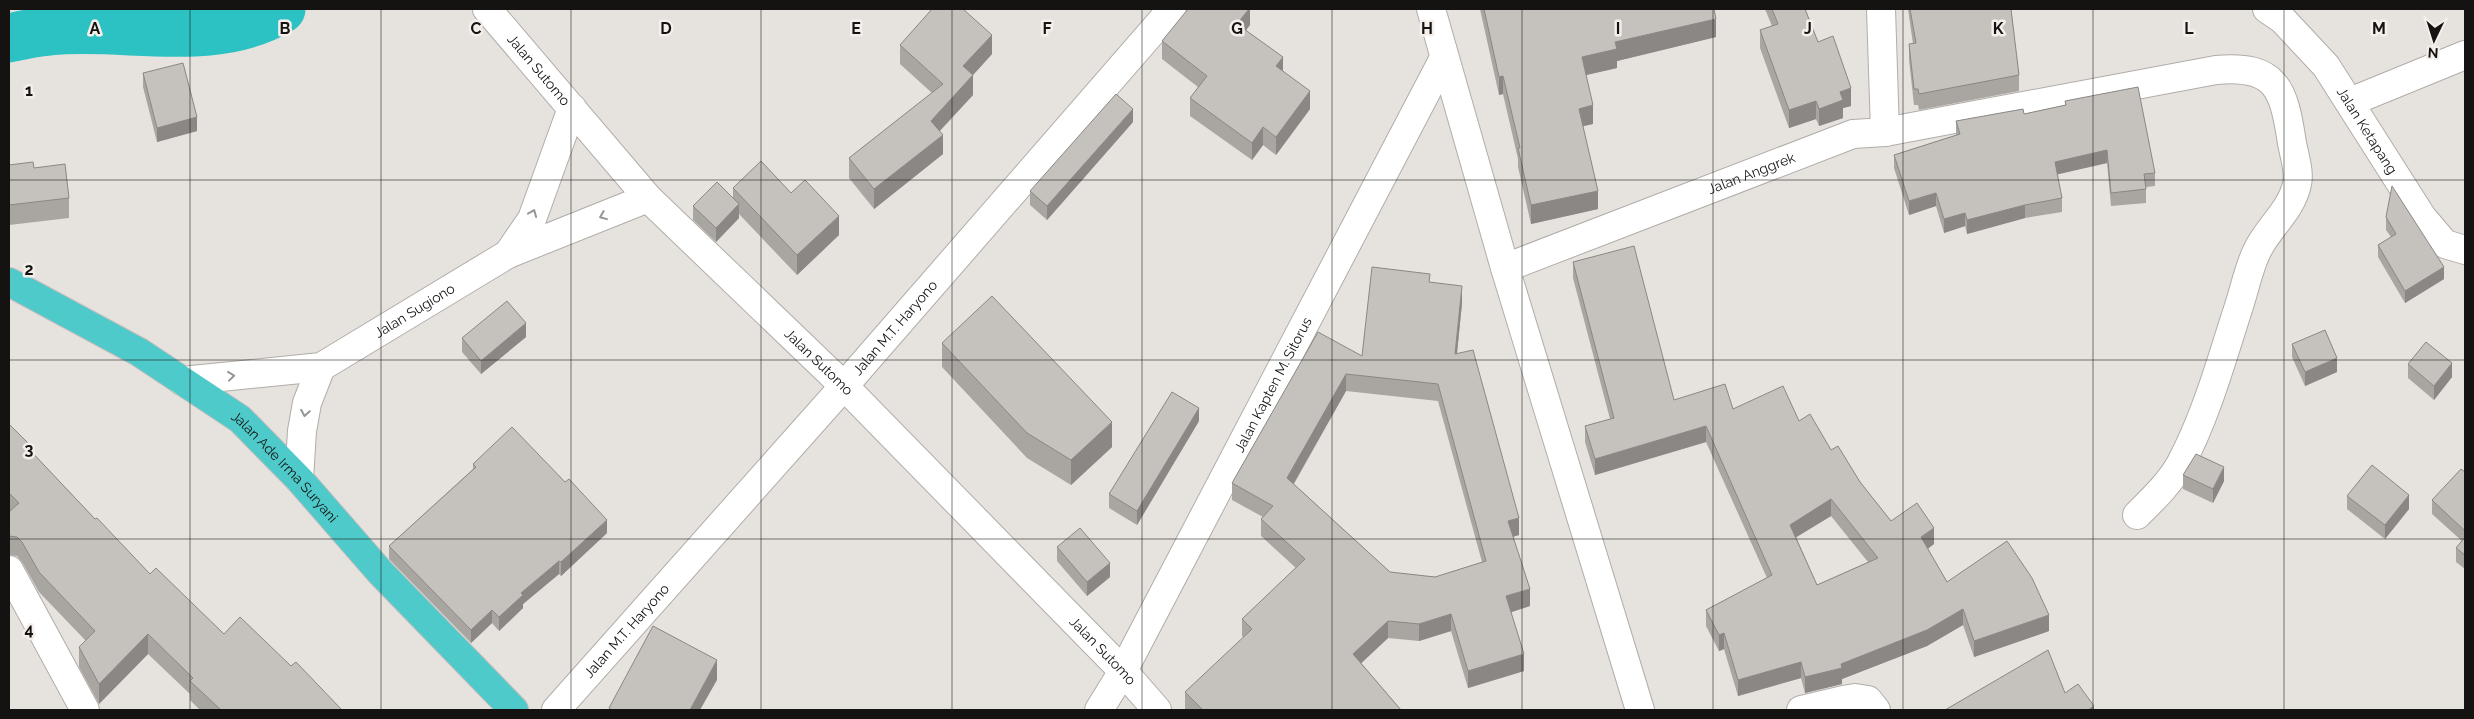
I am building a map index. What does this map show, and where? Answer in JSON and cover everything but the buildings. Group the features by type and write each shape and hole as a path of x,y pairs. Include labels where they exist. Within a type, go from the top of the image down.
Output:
{"highway":[{"name":"Jalan Ade Irma Suryani","path":"9,282 139,352 240,419 299,479 380,572 514,710"}],"street":[{"name":"Jalan Sutomo","path":"487,9 648,198 844,386 1123,670 1157,710"},
{"name":"Jalan M.T. Haryono","path":"556,710 844,386 1172,9"},
{"path":"1431,9 1506,268 1640,710"},
{"path":"1881,9 1885,132"},
{"name":"Jalan Ketapang","path":"2267,9 2283,20 2326,66 2422,217 2455,247 2465,262"},
{"path":"2350,102 2465,55"},
{"name":"Jalan Kapten M. Sitorus","path":"1099,710 1123,670 1444,58"},
{"name":"Jalan Anggrek","path":"1506,268 1853,134 1885,132 2216,70 2246,69 2259,72 2274,83 2283,98 2298,182 2294,195 2258,250 2213,384 2181,463 2162,490 2137,515"},
{"name":"Jalan Sugiono","path":"508,254 532,219 572,108"},
{"name":"Jalan Sugiono","path":"182,381 321,367 508,254 648,198"},
{"path":"299,479 302,431 307,403 321,367"},
{"path":"9,570 85,710"},
{"path":"1801,710 1855,698 1868,700 1876,710"}],"waterway":[{"path":"9,38 40,32 79,29 168,32 198,32 227,29 255,21 281,9"}]}
